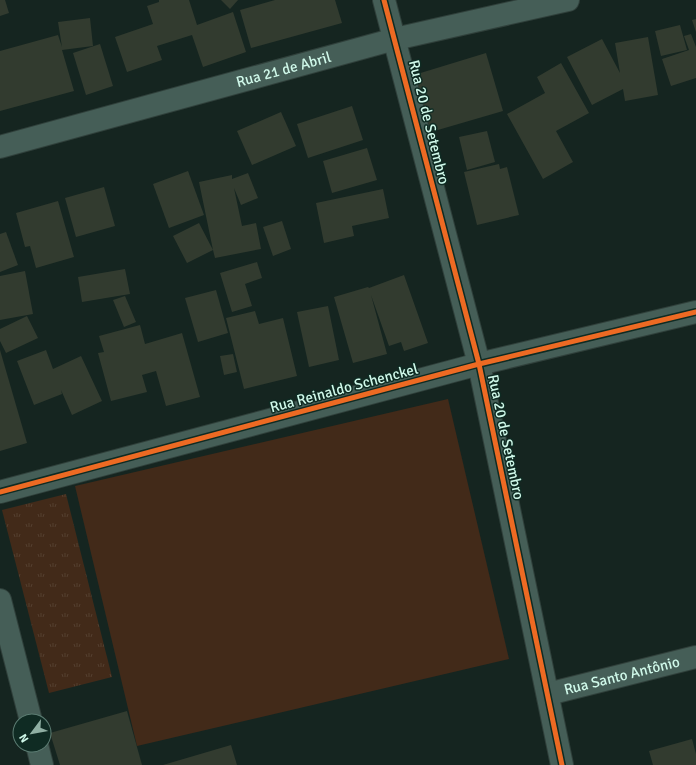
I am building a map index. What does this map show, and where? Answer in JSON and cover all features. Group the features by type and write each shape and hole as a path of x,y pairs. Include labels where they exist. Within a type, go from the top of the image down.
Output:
{"street":[{"name":"Rua 20 de Setembro","path":"384,0 478,364 562,765"},
{"name":"Rua 21 de Abril","path":"0,146 395,39 568,0"},
{"name":"Rua Reinaldo Schenckel","path":"0,492 478,364 696,312"},
{"path":"0,600 29,713"},
{"name":"Rua Santo Antônio","path":"548,694 696,657"},
{"path":"39,753 42,765"}],"green space":[{"path":"448,399 509,659 137,746 75,486"},
{"path":"66,494 112,677 49,693 2,510"}],"building":[{"path":"0,0 5,0 9,13 0,16"},
{"path":"159,0 189,0 197,25 233,12 246,52 203,67 192,35 157,46 162,60 127,72 115,37 153,24 147,6 159,2"},
{"path":"221,0 238,0 230,9"},
{"path":"275,0 335,0 342,23 251,48 240,10"},
{"path":"90,18 93,46 62,50 74,91 0,111 0,51 58,35 62,47 58,22"},
{"path":"696,19 696,32 692,20"},
{"path":"680,25 687,50 661,56 655,31"},
{"path":"691,34 696,47 696,78 671,86 662,59 689,50 684,36"},
{"path":"648,37 658,95 625,101 623,89 592,105 567,57 602,39 620,73 615,43"},
{"path":"100,44 113,86 86,95 73,53"},
{"path":"486,53 503,111 431,132 414,75"},
{"path":"561,63 589,113 556,131 573,162 543,179 507,114 545,93 537,77"},
{"path":"352,106 363,140 308,158 297,124"},
{"path":"281,112 296,146 252,165 237,131"},
{"path":"487,131 495,162 467,170 459,137"},
{"path":"367,148 377,180 332,193 323,161"},
{"path":"499,164 500,169 507,167 519,215 477,225 464,172"},
{"path":"188,171 204,215 169,228 153,184"},
{"path":"248,173 258,198 241,205 234,188 242,226 256,223 261,249 215,258 199,182 232,175 232,179"},
{"path":"104,187 115,226 76,237 65,198"},
{"path":"383,189 389,218 352,226 354,236 324,243 316,203"},
{"path":"58,201 74,257 36,268 30,246 25,247 16,213"},
{"path":"282,221 291,249 273,256 263,227"},
{"path":"199,223 213,250 187,263 173,236"},
{"path":"6,232 18,265 0,272 0,234"},
{"path":"257,262 262,278 245,284 252,306 232,312 220,273"},
{"path":"125,269 130,294 82,302 78,277"},
{"path":"25,271 33,314 0,320 0,276"},
{"path":"404,275 428,343 404,351 401,342 389,346 371,295 387,354 353,363 334,297 368,287 369,288"},
{"path":"216,290 228,333 198,342 185,298"},
{"path":"125,296 136,322 124,327 113,300"},
{"path":"328,306 339,360 309,367 297,312"},
{"path":"255,311 259,324 283,318 297,376 244,389 226,318"},
{"path":"27,316 38,338 6,353 0,341 0,329"},
{"path":"140,325 145,344 182,333 200,397 166,406 156,371 142,375 147,392 111,401 98,353 104,352 99,336"},
{"path":"0,350 27,443 0,451"},
{"path":"46,350 53,369 81,356 102,401 72,415 61,390 62,394 34,405 17,361"},
{"path":"233,354 237,372 224,375 220,356"},
{"path":"127,711 142,765 60,765 52,739 52,732"},
{"path":"692,739 696,754 696,765 653,765 649,751"},
{"path":"231,745 237,765 163,765"}],"cycle path":[{"path":"384,0 479,364 562,765"},
{"path":"0,492 479,364 696,312"}]}
